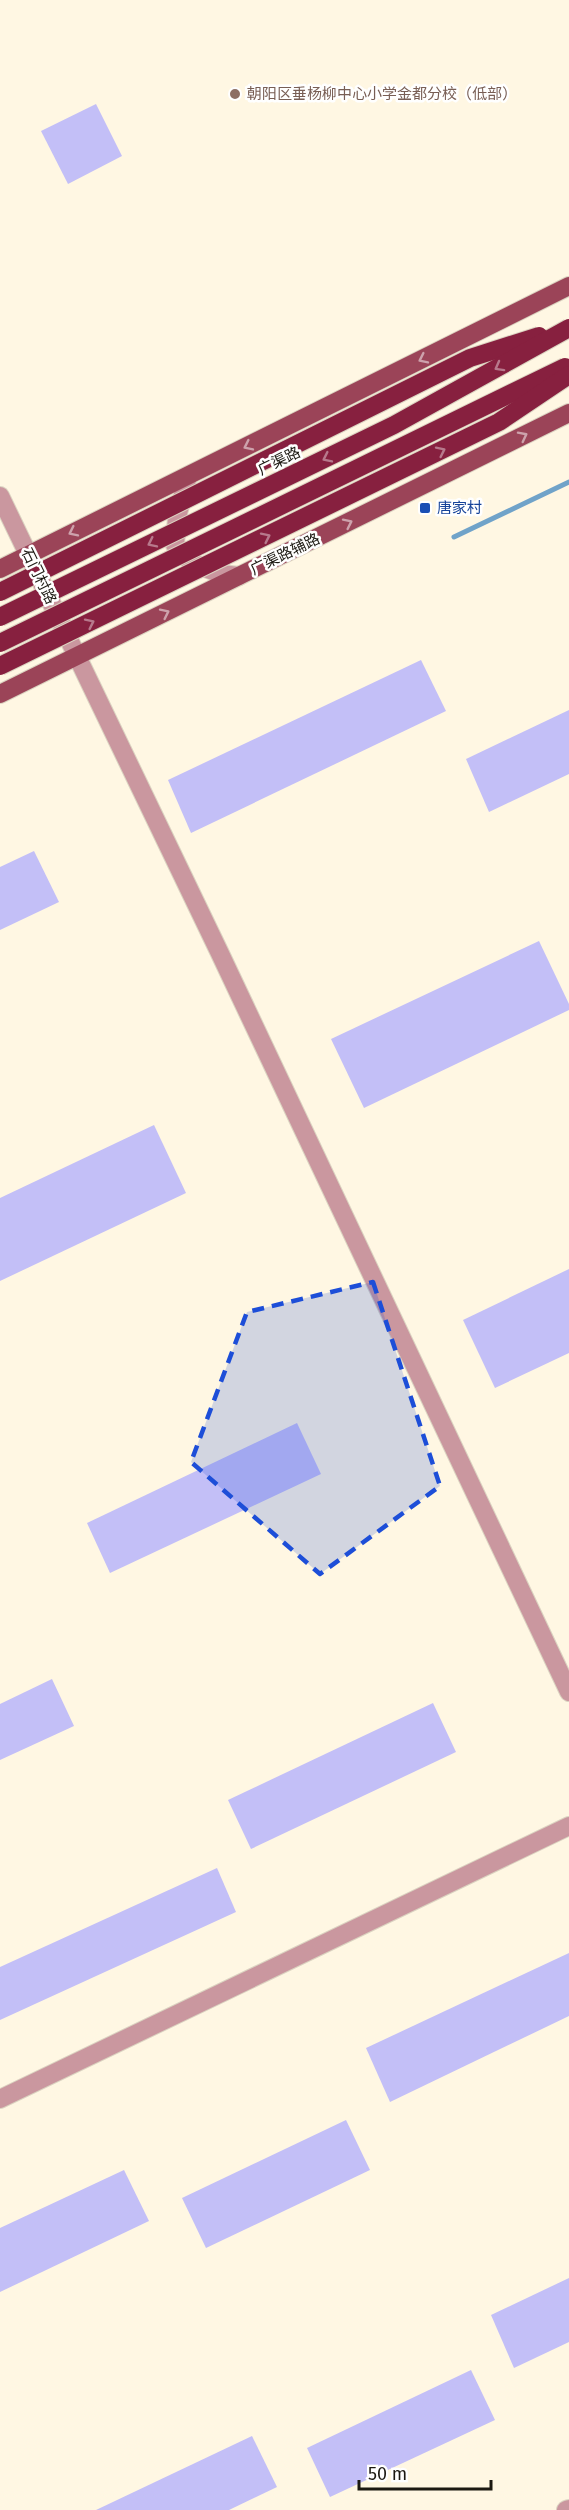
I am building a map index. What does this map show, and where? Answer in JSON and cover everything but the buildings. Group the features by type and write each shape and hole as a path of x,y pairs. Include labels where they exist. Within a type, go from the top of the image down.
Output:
{"highway":[{"path":"0,592 470,358 569,327"},
{"name":"广渠路","path":"0,617 394,425 569,327"},
{"path":"0,643 569,365"},
{"path":"0,666 499,422 569,375"}],"main road":[{"name":"广渠路","path":"0,569 569,286"},
{"name":"广渠路辅路","path":"0,694 569,413"}],"street":[{"path":"188,476 177,517 176,545 192,563 221,574 239,576"},
{"name":"石门村路","path":"0,496 79,656 569,1692"},
{"path":"0,2099 569,1826"}],"highlighted area":[{"path":"373,1282 440,1486 320,1574 191,1462 247,1312"}],"waterway":[{"path":"454,537 569,482"}],"place":[{"name":"朝阳区垂杨柳中心小学金都分校（低部）","path":"235,94"},
{"name":"唐家村","path":"425,508"}]}
